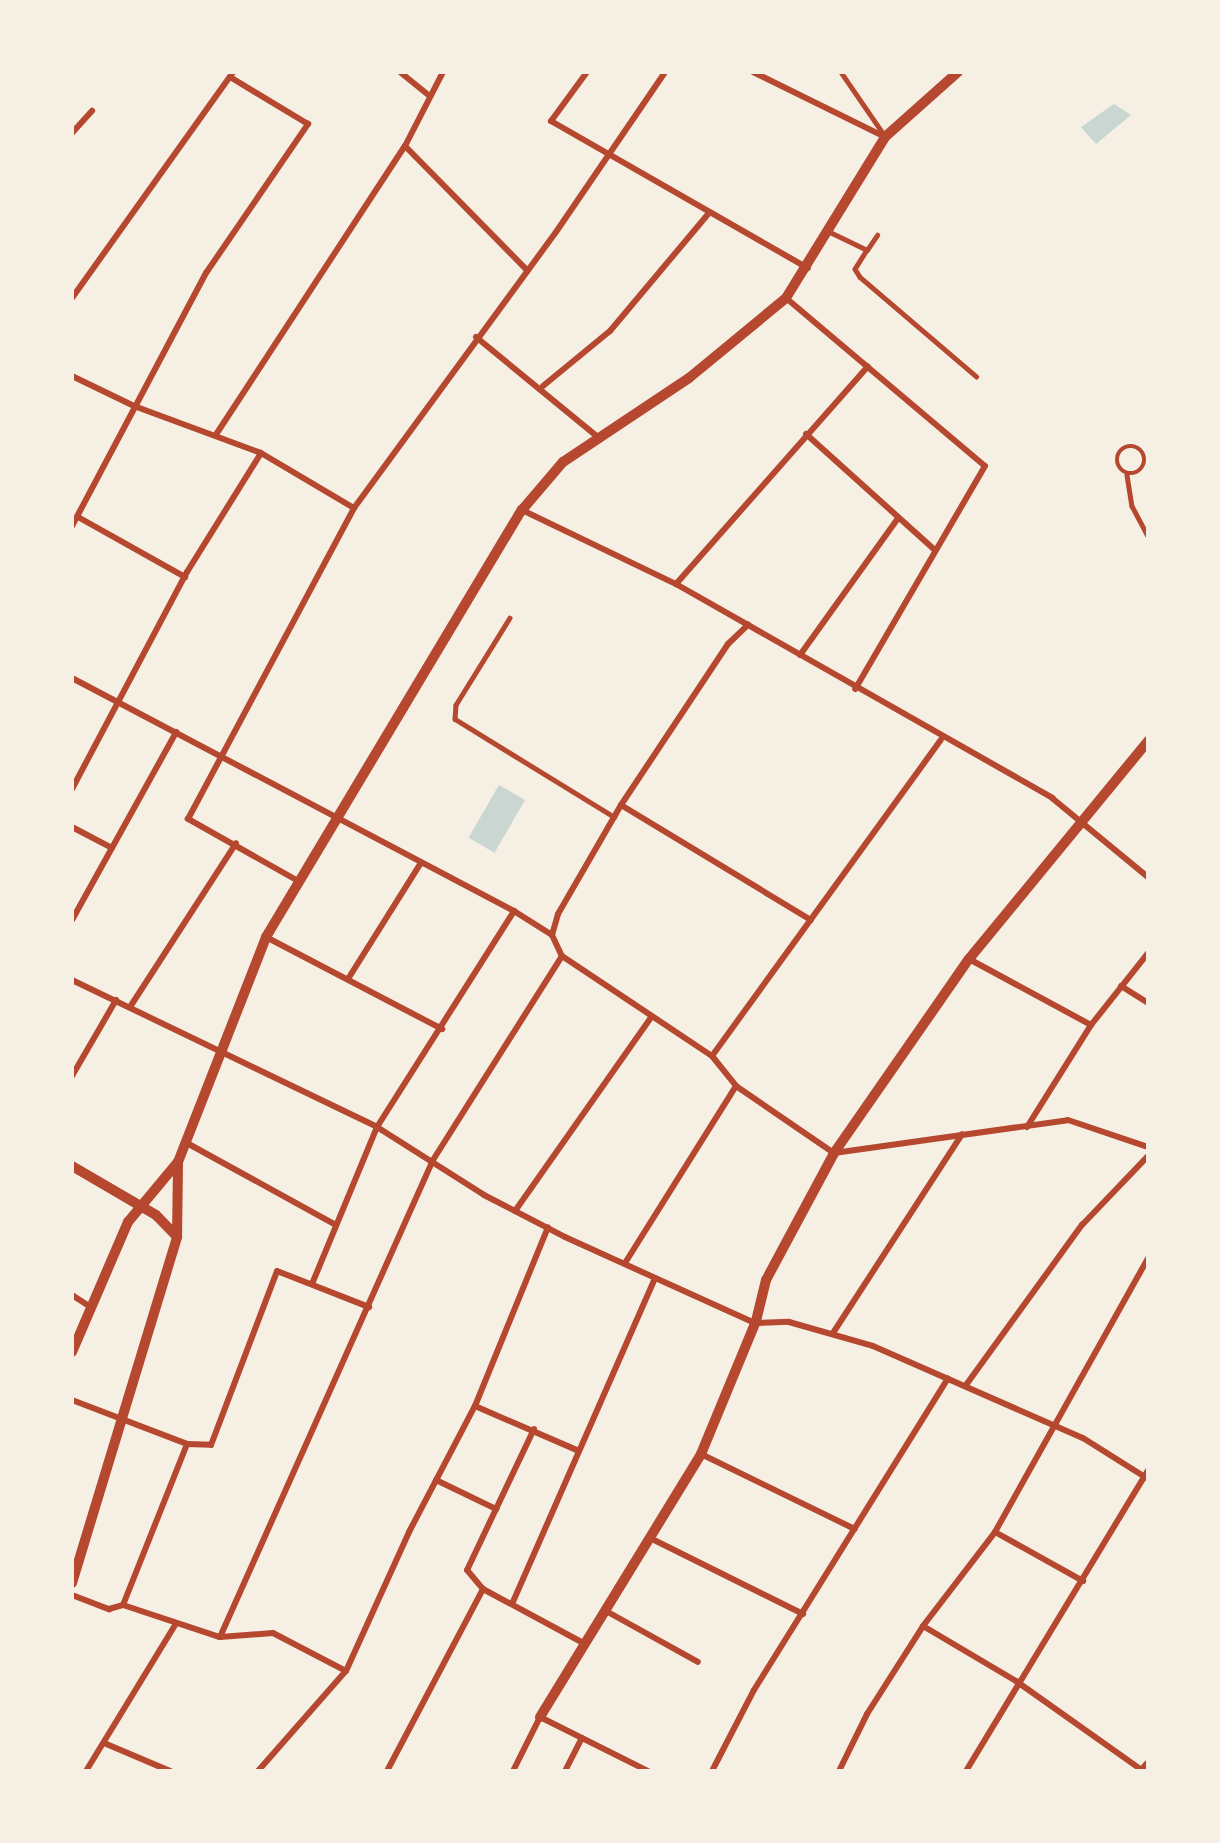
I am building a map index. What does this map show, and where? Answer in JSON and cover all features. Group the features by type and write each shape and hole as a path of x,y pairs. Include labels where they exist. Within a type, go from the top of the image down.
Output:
{"street":[{"path":"400,72 427,94"},
{"path":"217,433 405,146 427,94 443,72"},
{"path":"587,72 551,121 808,268"},
{"path":"300,882 236,843 188,819 354,508 476,337 528,271 665,72"},
{"path":"753,72 885,137"},
{"path":"72,1583 123,1422 177,1237 178,1162 184,1142 218,1049 266,937 341,820 522,510 563,462 601,439 689,378 786,298 808,268 885,137 958,72"},
{"path":"72,298 231,74 308,124 206,273 72,526"},
{"path":"72,133 92,111"},
{"path":"405,146 528,271"},
{"path":"543,386 610,331 710,212"},
{"path":"786,298 985,466 855,689"},
{"path":"476,337 543,386 601,439"},
{"path":"676,585 868,366"},
{"path":"72,376 134,406 217,433 261,453 354,508"},
{"path":"806,434 935,550"},
{"path":"72,789 185,577 261,453"},
{"path":"522,510 676,585 800,655 941,740 1052,798 1084,822 1148,877"},
{"path":"78,517 185,577"},
{"path":"800,655 898,518"},
{"path":"552,935 621,805 728,644 748,625"},
{"path":"72,678 119,704 222,754 420,864 514,911 552,935 562,956 712,1056 736,1086 834,1153 1068,1120 1148,1147"},
{"path":"72,920 176,732"},
{"path":"712,1056 941,740"},
{"path":"513,1771 540,1717 701,1454 755,1323 766,1280 834,1153 969,959 1084,822 1148,741"},
{"path":"621,805 811,920"},
{"path":"72,827 112,848"},
{"path":"130,1008 236,843"},
{"path":"348,979 420,864"},
{"path":"312,1284 376,1127 442,1029 514,911"},
{"path":"266,937 442,1029"},
{"path":"1027,1127 1091,1025 1148,953"},
{"path":"220,1637 433,1160 562,956"},
{"path":"969,959 1091,1025"},
{"path":"72,980 376,1127 515,1211 655,1278 755,1323 789,1322 833,1333 966,1385 1052,1424 1147,1475 1083,1581 1016,1682 966,1771"},
{"path":"1121,986 1148,1003"},
{"path":"72,1076 116,1000"},
{"path":"515,1211 652,1016"},
{"path":"625,1263 736,1086"},
{"path":"833,1333 963,1133"},
{"path":"184,1142 336,1225"},
{"path":"966,1385 1082,1224 1148,1156"},
{"path":"72,1352 128,1222 143,1209 178,1162"},
{"path":"72,1166 143,1209 177,1237"},
{"path":"258,1771 346,1671 436,1480 475,1406 548,1227"},
{"path":"839,1771 867,1714 923,1626 995,1532 1052,1424 1148,1258"},
{"path":"72,1400 123,1422 187,1444 212,1445 277,1271 369,1307"},
{"path":"512,1604 655,1278"},
{"path":"72,1295 92,1308"},
{"path":"712,1771 802,1614 948,1378"},
{"path":"475,1406 534,1429 579,1451"},
{"path":"534,1429 467,1570 483,1589 585,1644"},
{"path":"123,1605 187,1444"},
{"path":"701,1454 855,1529"},
{"path":"436,1480 496,1509"},
{"path":"995,1532 1083,1581"},
{"path":"650,1538 802,1614"},
{"path":"387,1771 483,1589"},
{"path":"72,1595 109,1609 123,1605 176,1625 220,1637 273,1633 346,1671"},
{"path":"606,1611 698,1662"},
{"path":"86,1771 176,1625"},
{"path":"923,1626 1016,1682 1143,1771 1148,1765"},
{"path":"540,1717 648,1771"},
{"path":"565,1771 582,1738"},
{"path":"104,1743 170,1771"}],"lane":[{"path":"841,72 885,137"},
{"path":"830,232 867,250"},
{"path":"877,235 855,269 860,277 976,376"},
{"path":"1127,475 1140,472 1146,461 1135,446 1118,454 1117,466 1127,475 1132,506 1148,537"},
{"path":"510,618 456,705 455,719 614,817"}],"shaded area":[{"path":"1114,104 1131,115 1096,144 1081,127"},
{"path":"499,785 525,800 494,853 468,838"}]}
